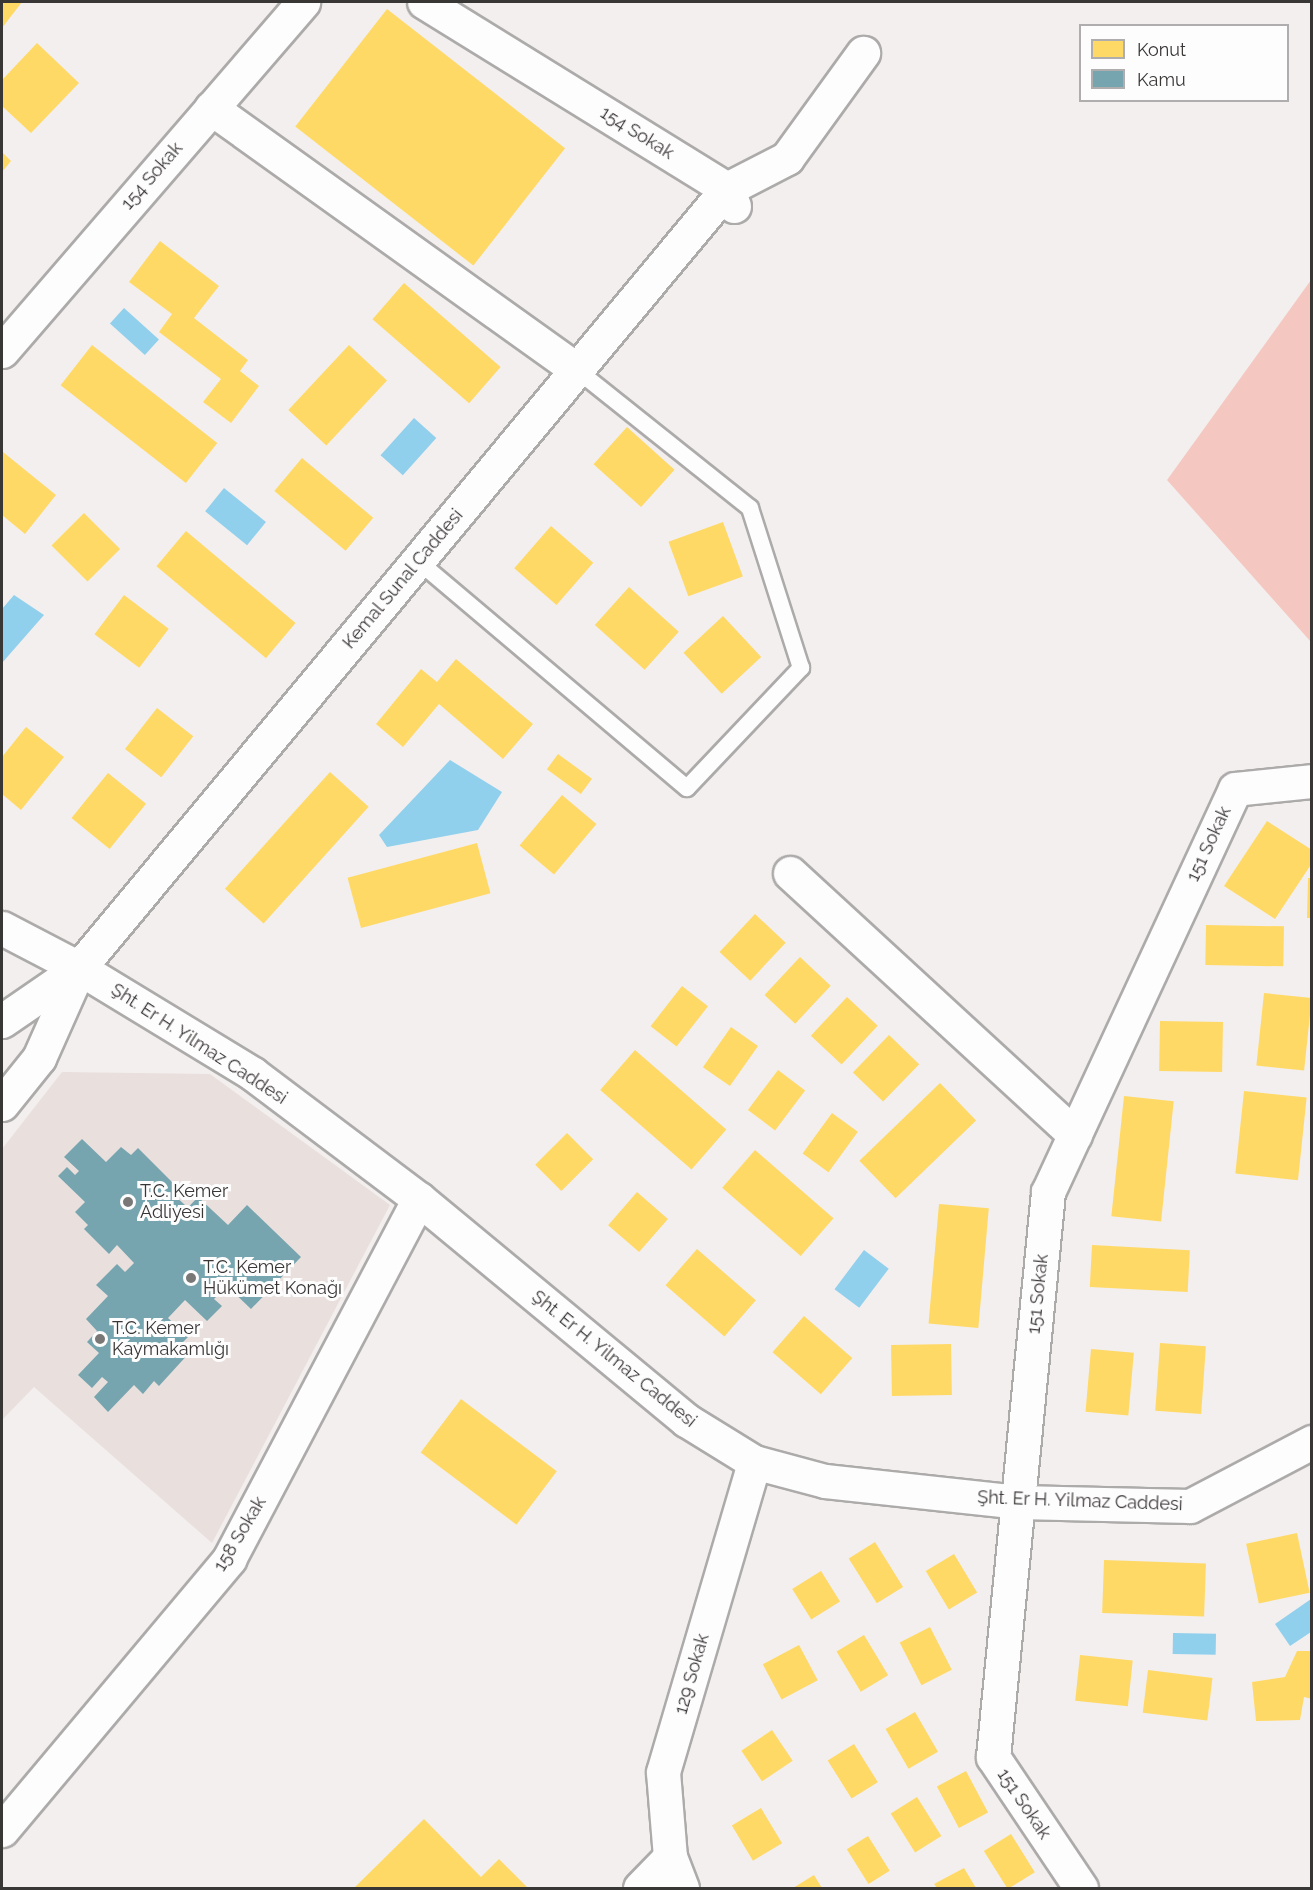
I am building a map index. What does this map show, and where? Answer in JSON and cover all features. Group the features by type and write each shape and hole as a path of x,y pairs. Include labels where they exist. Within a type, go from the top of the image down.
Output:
{"street":[{"name":"154 Sokak","path":"2,351 303,2"},
{"name":"154 Sokak","path":"424,2 731,198"},
{"path":"731,198 787,158 863,53"},
{"path":"211,108 577,370"},
{"name":"Kemal Sunal Caddesi","path":"2,1021 79,968 577,370 731,198"},
{"name":"151 Sokak","path":"1081,1888 993,1757 1048,1192 1234,789 1311,782"},
{"path":"790,873 1075,1135"},
{"name":"Şht. Er H. Yilmaz Caddesi","path":"2,928 79,968 253,1074 419,1199 686,1420 754,1462 825,1481 1018,1502 1190,1506 1311,1442"},
{"name":"Kemal Sunal Caddesi","path":"2,1104 39,1058 79,968"},
{"name":"158 Sokak","path":"2,1830 229,1559 419,1199"},
{"name":"129 Sokak","path":"682,1888 670,1857 663,1772 754,1462"},
{"path":"640,1888 670,1857"}],"lane":[{"path":"418,561 687,788 801,668 750,508 577,370"}],"shaded area":[{"path":"1311,280 1311,642 1167,480"},
{"path":"62,1072 210,1074 390,1205 212,1543 34,1387 2,1420 2,1149"}],"water":[{"path":"124,308 159,339 145,355 110,324"},
{"path":"414,418 436,438 403,475 381,455"},
{"path":"224,488 266,522 247,545 205,511"},
{"path":"14,595 44,615 2,663 2,609"},
{"path":"450,760 502,792 478,830 387,847 379,835"},
{"path":"864,1250 889,1269 859,1308 835,1289"},
{"path":"1311,1599 1311,1632 1290,1646 1275,1624"},
{"path":"1173,1633 1216,1634 1216,1655 1173,1654"}],"building: Konut":[{"path":"2,2 22,2 2,28"},
{"path":"387,9 565,148 473,266 295,126"},
{"path":"37,43 79,83 31,133 2,106 2,80"},
{"path":"2,152 11,161 2,172"},
{"path":"160,241 219,286 194,318 248,360 240,371 259,386 231,423 203,402 221,379 159,332 172,314 129,282"},
{"path":"404,283 501,367 469,403 373,319"},
{"path":"92,345 217,443 186,483 61,385"},
{"path":"349,345 387,380 326,446 288,410"},
{"path":"627,427 675,470 641,507 594,464"},
{"path":"3,452 56,495 25,534 2,515"},
{"path":"302,458 373,518 346,551 274,491"},
{"path":"84,513 120,549 88,582 51,546"},
{"path":"723,522 743,577 688,596 668,542"},
{"path":"551,526 593,563 557,605 514,568"},
{"path":"186,531 296,623 266,658 156,566"},
{"path":"629,587 679,632 645,670 595,625"},
{"path":"124,595 169,629 139,668 95,634"},
{"path":"723,616 761,657 722,694 684,653"},
{"path":"456,659 533,724 503,759 439,704 403,747 376,724 421,669 437,682"},
{"path":"157,708 193,736 161,777 125,749"},
{"path":"26,727 64,757 21,810 2,794 2,757"},
{"path":"558,754 592,779 581,794 547,769"},
{"path":"330,772 369,807 264,923 225,889"},
{"path":"108,773 146,804 110,849 71,818"},
{"path":"562,795 596,824 554,874 520,846"},
{"path":"1267,821 1312,850 1312,863 1275,919 1224,886"},
{"path":"477,843 490,893 361,928 348,878"},
{"path":"1308,878 1312,878 1312,918 1307,918"},
{"path":"755,914 786,943 750,981 720,952"},
{"path":"1206,925 1284,926 1283,966 1205,965"},
{"path":"800,957 831,986 795,1024 765,995"},
{"path":"682,986 708,1006 677,1047 651,1026"},
{"path":"1264,993 1312,998 1304,1071 1256,1066"},
{"path":"847,997 878,1026 842,1064 811,1036"},
{"path":"1160,1021 1223,1022 1222,1072 1159,1071"},
{"path":"731,1027 758,1046 730,1086 703,1067"},
{"path":"889,1035 919,1064 883,1102 853,1072"},
{"path":"635,1050 726,1129 692,1169 600,1090"},
{"path":"778,1070 805,1090 775,1130 748,1110"},
{"path":"940,1083 976,1120 896,1198 859,1161"},
{"path":"1244,1091 1307,1098 1298,1180 1235,1174"},
{"path":"1124,1096 1174,1101 1161,1222 1111,1216"},
{"path":"832,1113 858,1132 828,1172 803,1153"},
{"path":"567,1133 593,1159 561,1191 535,1165"},
{"path":"755,1150 833,1218 801,1256 722,1188"},
{"path":"637,1192 668,1219 639,1252 608,1225"},
{"path":"939,1204 989,1208 978,1328 929,1324"},
{"path":"1092,1245 1190,1250 1188,1292 1090,1287"},
{"path":"697,1249 756,1300 724,1336 666,1285"},
{"path":"804,1316 852,1358 821,1394 773,1352"},
{"path":"1160,1343 1206,1346 1201,1414 1155,1411"},
{"path":"951,1344 952,1395 892,1396 891,1345"},
{"path":"1091,1349 1134,1353 1128,1416 1086,1412"},
{"path":"461,1399 557,1471 517,1525 421,1453"},
{"path":"1297,1533 1310,1593 1259,1603 1246,1544"},
{"path":"875,1542 903,1587 877,1603 849,1558"},
{"path":"954,1554 977,1593 949,1610 926,1571"},
{"path":"1104,1560 1206,1564 1204,1617 1102,1613"},
{"path":"821,1571 840,1602 811,1620 792,1589"},
{"path":"930,1627 952,1670 921,1685 900,1642"},
{"path":"864,1635 888,1675 861,1692 837,1651"},
{"path":"799,1645 818,1680 782,1700 763,1664"},
{"path":"1297,1651 1312,1651 1312,1699 1304,1697 1300,1720 1256,1721 1252,1682 1285,1677"},
{"path":"1080,1655 1133,1661 1128,1706 1075,1701"},
{"path":"1148,1670 1213,1678 1207,1721 1143,1713"},
{"path":"915,1712 938,1752 909,1769 886,1729"},
{"path":"772,1730 793,1761 762,1781 741,1751"},
{"path":"854,1744 878,1782 852,1799 828,1760"},
{"path":"966,1771 988,1812 959,1828 937,1786"},
{"path":"917,1797 941,1836 915,1852 891,1813"},
{"path":"761,1808 782,1843 753,1861 732,1826"},
{"path":"424,1819 481,1877 499,1859 528,1888 354,1888"},
{"path":"1011,1834 1035,1872 1007,1888 984,1851"},
{"path":"868,1836 890,1871 869,1884 847,1849"},
{"path":"964,1868 976,1888 937,1888 934,1884"},
{"path":"814,1875 822,1888 793,1888"}],"building: Kamu":[{"name":"T.C. Kemer Hükümet Konağı","path":"82,1139 106,1162 121,1147 131,1155 138,1148 180,1190 174,1195 185,1205 176,1220 198,1197 228,1225 247,1205 301,1257 251,1309 227,1286 214,1299 222,1306 207,1321 185,1300 168,1318 188,1337 182,1343 191,1351 159,1386 154,1381 143,1394 134,1385 108,1412 94,1397 108,1382 102,1377 92,1388 78,1375 99,1353 87,1342 97,1331 86,1319 108,1296 96,1285 117,1264 125,1272 134,1263 117,1245 109,1254 84,1229 88,1225 75,1212 85,1202 58,1176 67,1167 75,1175 79,1171 64,1157"}],"place":[{"name":"T.C. Kemer Adliyesi","path":"128,1202"},
{"name":"T.C. Kemer Hükümet Konağı","path":"191,1278"},
{"name":"T.C. Kemer Kaymakamlığı","path":"100,1339"}]}
